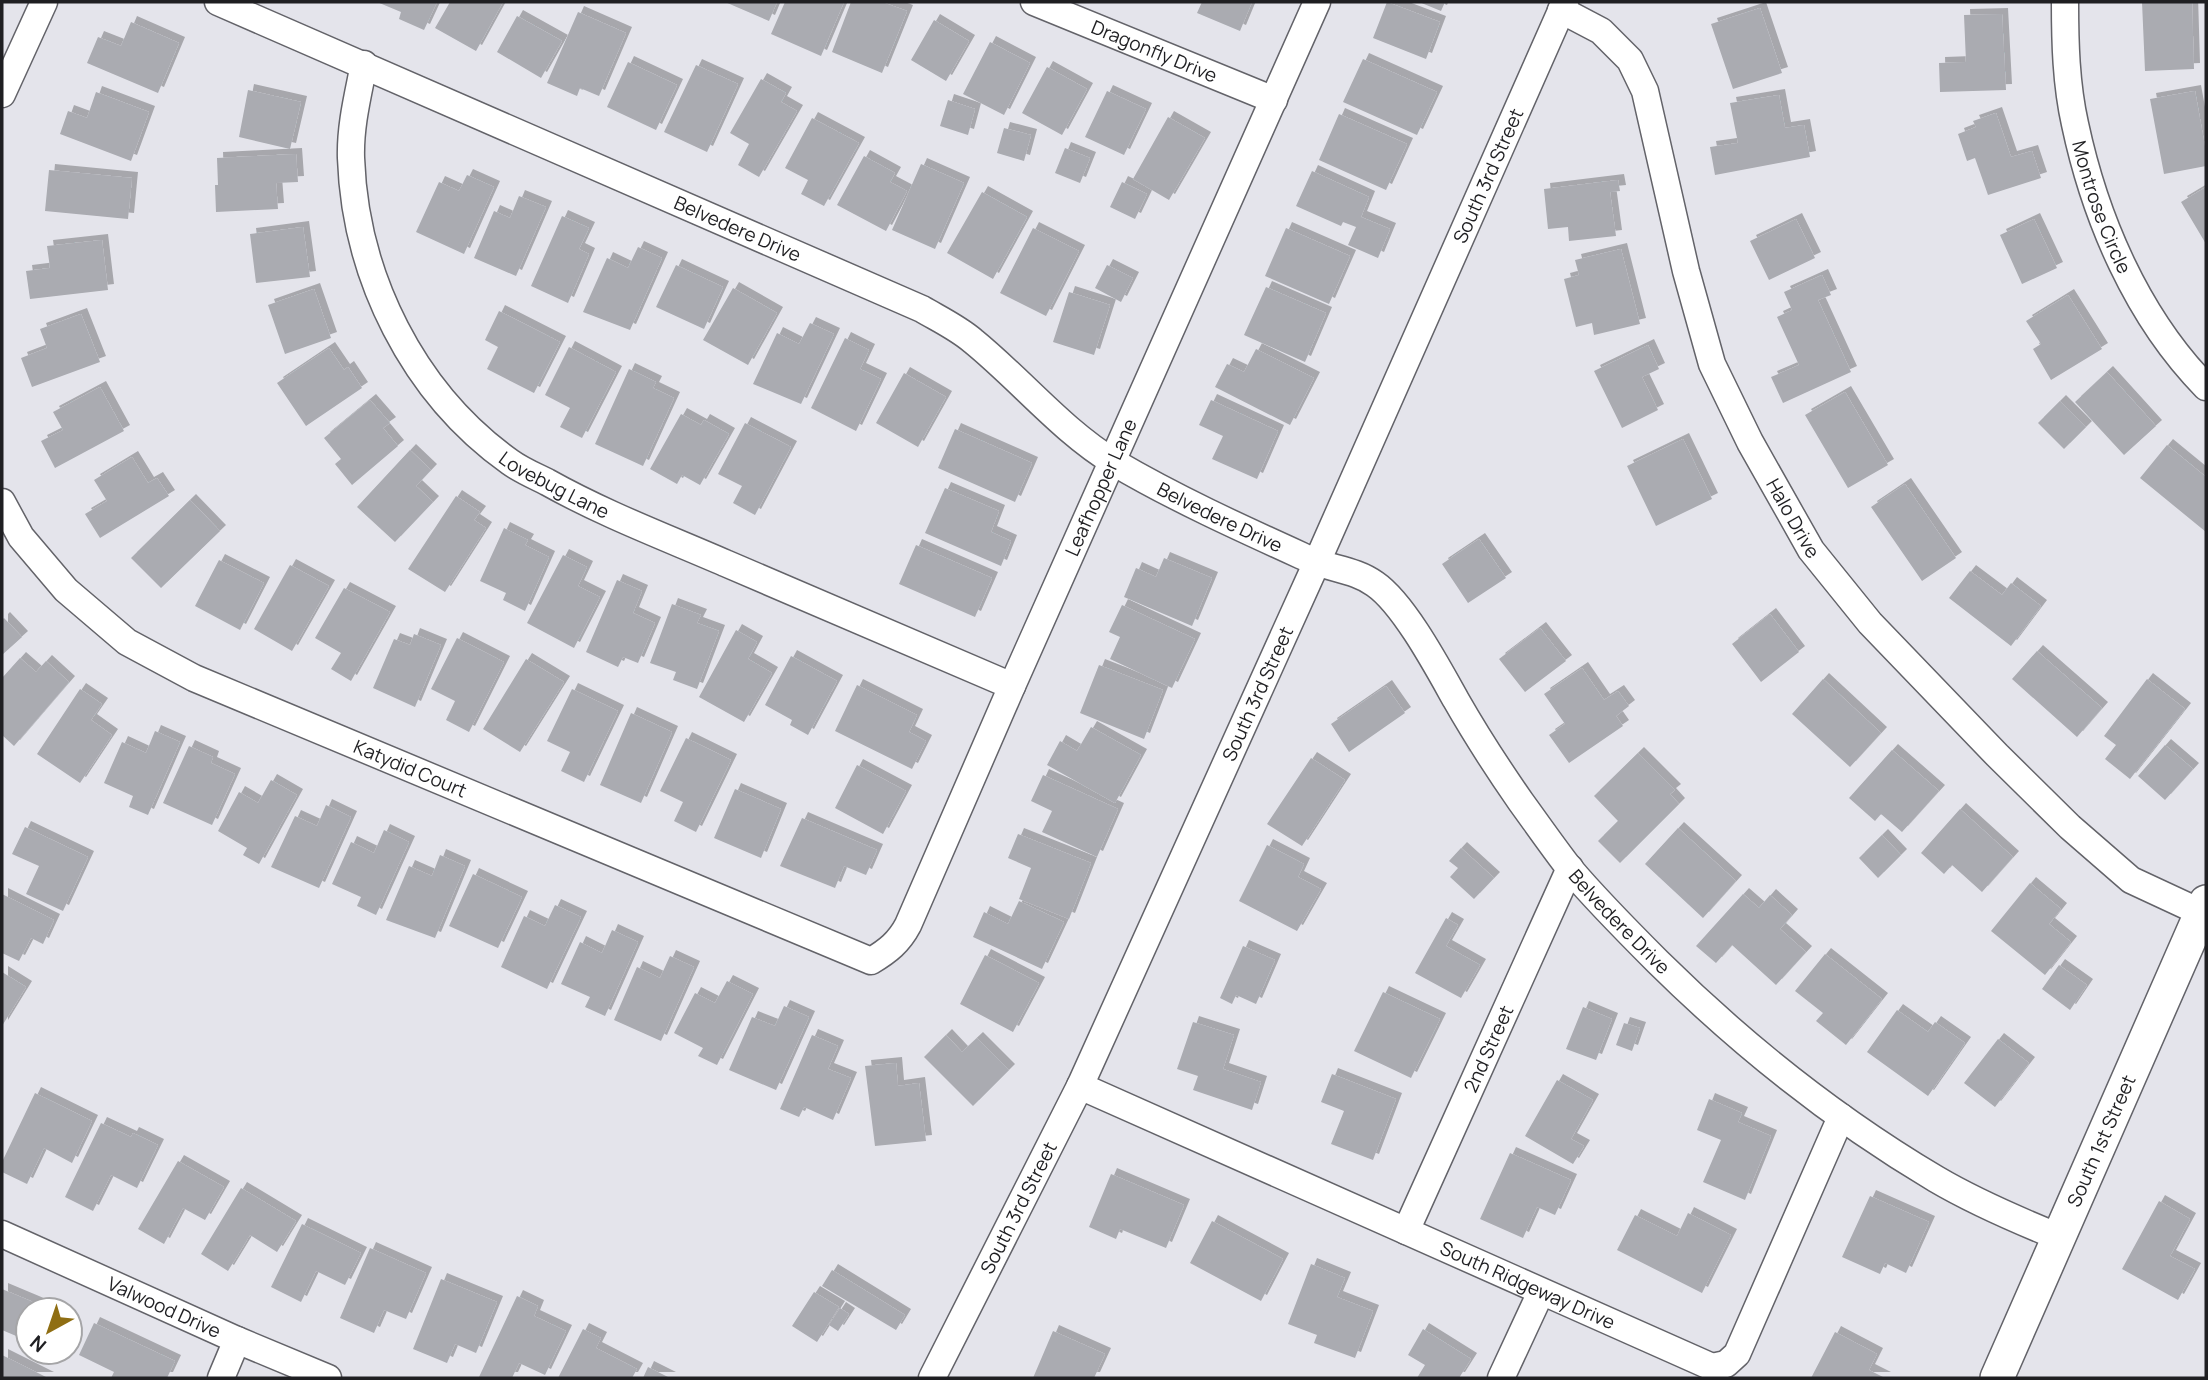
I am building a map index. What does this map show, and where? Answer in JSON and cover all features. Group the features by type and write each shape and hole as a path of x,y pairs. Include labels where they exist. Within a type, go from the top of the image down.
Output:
{"street":[{"path":"2,94 44,2"},
{"name":"Belvedere Drive","path":"218,2 922,309 970,338 1060,422 1112,461 1177,497 1317,562 1347,570 1375,584 1394,603 1427,650 1491,757 1570,869 1634,938 1701,1004 1781,1072 1841,1117 1940,1181 2007,1216 2059,1237"},
{"name":"Dragonfly Drive","path":"1034,2 1274,100"},
{"name":"Leafhopper Lane","path":"871,961 900,941 908,925 1317,2"},
{"name":"Montrose Circle","path":"2065,2 2065,49 2074,122 2094,193 2112,241 2147,312 2206,387"},
{"name":"South 3rd Street","path":"932,1378 1080,1086 1317,562 1563,6"},
{"name":"Halo Drive","path":"1563,6 1601,31 1630,60 1645,91 1686,271 1712,364 1750,442 1811,550 1870,623 2070,827 2131,880 2204,908"},
{"name":"Lovebug Lane","path":"364,64 355,109 351,157 358,222 373,280 397,333 428,381 464,423 510,462 579,500 1012,686"},
{"name":"Katydid Court","path":"2,502 21,537 66,590 127,642 183,672 871,961"},
{"name":"2nd Street","path":"1406,1231 1570,869"},
{"name":"South 1st Street","path":"1997,1378 2204,908"},
{"name":"South Ridgeway Drive","path":"1080,1086 1712,1367 1726,1364 1737,1354 1841,1117"},
{"name":"Valwood Drive","path":"2,1234 328,1378"},
{"path":"1501,1378 1541,1292"},
{"path":"221,1378 237,1340"}],"building":[{"path":"377,2 437,2 424,30 399,19 401,12"},
{"path":"450,2 503,2 476,51 435,28"},
{"path":"725,2 777,2 769,21"},
{"path":"785,2 844,2 821,56 771,34"},
{"path":"851,2 882,2 907,11 882,73 832,52"},
{"path":"1202,2 1252,2 1240,31 1197,13"},
{"path":"1387,2 1440,22 1426,59 1373,38"},
{"path":"1419,2 1445,2 1441,11"},
{"path":"2142,2 2192,2 2194,69 2145,71"},
{"path":"1760,8 1782,73 1733,89 1711,24"},
{"path":"578,12 626,33 599,96 580,88 577,96 547,83"},
{"path":"2002,14 2006,90 1940,92 1939,63 1966,62 1964,15"},
{"path":"517,16 562,41 541,78 497,52"},
{"path":"934,20 969,41 946,81 911,60"},
{"path":"131,22 179,43 158,93 87,63 98,37 121,46"},
{"path":"990,42 1030,63 1004,115 963,94"},
{"path":"1363,59 1437,92 1417,135 1343,102"},
{"path":"628,62 677,85 656,130 607,107"},
{"path":"696,65 738,84 707,152 664,132"},
{"path":"1047,67 1087,89 1062,135 1022,113"},
{"path":"761,79 786,93 781,102 797,111 759,177 738,165 749,144 730,133"},
{"path":"248,90 301,102 290,149 239,137"},
{"path":"1107,91 1146,109 1124,155 1085,137"},
{"path":"2195,91 2206,166 2164,174 2150,99"},
{"path":"96,92 149,112 131,161 60,134 68,111 87,118"},
{"path":"1779,95 1785,128 1804,125 1810,157 1715,175 1710,147 1738,143 1730,103"},
{"path":"948,100 975,109 968,135 940,126"},
{"path":"1996,113 2011,157 2032,151 2041,178 1988,195 1975,158 1967,161 1958,134 1976,127 1973,121"},
{"path":"1339,114 1407,144 1386,190 1319,160"},
{"path":"1168,117 1205,138 1169,200 1133,179"},
{"path":"812,118 859,143 824,206 801,194 808,180 785,168"},
{"path":"1004,128 1031,135 1024,161 997,153"},
{"path":"1065,148 1090,158 1080,183 1055,173"},
{"path":"296,154 298,182 276,183 278,209 216,212 217,158"},
{"path":"864,156 895,173 890,182 907,191 886,231 837,205"},
{"path":"921,164 964,183 935,249 892,230"},
{"path":"49,170 132,178 128,219 45,211"},
{"path":"1312,171 1369,197 1361,217 1390,229 1378,258 1348,245 1356,227 1343,222 1341,226 1296,206"},
{"path":"467,175 494,187 464,254 416,232 439,182 459,191"},
{"path":"1618,180 1620,191 1610,192 1616,236 1569,241 1568,227 1548,229 1544,189"},
{"path":"1122,182 1147,194 1135,219 1110,207"},
{"path":"2206,187 2206,244 2181,202"},
{"path":"982,192 1027,217 993,279 947,253"},
{"path":"519,196 546,207 516,276 474,258 494,211 510,218"},
{"path":"562,216 589,228 579,249 589,254 568,303 531,286"},
{"path":"1796,219 1815,258 1769,280 1750,241"},
{"path":"2034,219 2057,268 2022,284 2000,235"},
{"path":"303,227 310,277 256,283 250,234"},
{"path":"1033,228 1079,251 1046,316 1000,293"},
{"path":"1286,228 1350,256 1329,304 1265,276"},
{"path":"102,240 108,290 30,299 26,271 50,268 47,246"},
{"path":"638,247 662,258 630,330 583,312 607,258 628,268"},
{"path":"1621,249 1640,324 1594,335 1592,323 1576,327 1564,279 1579,275 1575,260"},
{"path":"676,265 723,287 704,329 656,307"},
{"path":"1107,265 1133,278 1121,302 1095,288"},
{"path":"1822,275 1831,295 1818,300 1851,372 1783,403 1771,377 1799,365 1777,317 1792,310 1784,292"},
{"path":"1266,287 1326,313 1305,362 1244,335"},
{"path":"733,288 777,313 748,365 703,340"},
{"path":"314,289 331,338 285,354 268,305"},
{"path":"1069,292 1110,305 1094,355 1053,342"},
{"path":"2068,295 2102,349 2051,380 2033,349 2041,344 2026,321"},
{"path":"499,311 560,342 534,393 487,369 498,347 485,340"},
{"path":"81,314 100,362 32,387 21,358 47,348 40,329"},
{"path":"810,323 834,334 801,404 753,384 777,333 799,344"},
{"path":"845,338 869,350 860,369 881,379 856,431 811,408"},
{"path":"1648,345 1659,369 1642,377 1658,410 1622,428 1594,371"},
{"path":"569,347 616,372 582,438 560,427 570,408 545,395"},
{"path":"329,348 344,370 348,367 362,388 306,426 277,383"},
{"path":"1256,349 1314,378 1290,425 1215,387 1227,364 1244,372"},
{"path":"629,369 656,382 653,388 674,398 643,466 595,444"},
{"path":"2107,372 2156,426 2124,455 2075,402"},
{"path":"904,373 946,397 918,447 876,423"},
{"path":"100,387 124,431 55,468 41,441 63,430 53,412"},
{"path":"1845,392 1888,465 1848,488 1805,415"},
{"path":"370,400 390,423 383,428 398,446 352,485 335,464 341,459 324,438"},
{"path":"1211,400 1278,431 1257,479 1212,459 1223,436 1199,425"},
{"path":"2060,401 2086,427 2064,449 2038,423"},
{"path":"681,414 701,425 704,420 729,434 700,485 682,475 677,484 650,469"},
{"path":"745,423 791,447 755,515 733,503 742,486 718,474"},
{"path":"955,429 1032,463 1015,502 938,468"},
{"path":"1683,439 1712,499 1656,526 1627,466"},
{"path":"2167,445 2206,477 2206,532 2140,478"},
{"path":"410,450 431,470 416,486 433,502 395,542 357,507"},
{"path":"132,457 148,483 157,478 169,496 100,538 85,514 107,501 94,480"},
{"path":"1905,484 1956,558 1922,581 1871,507"},
{"path":"945,488 999,511 991,532 1011,541 1001,566 925,533"},
{"path":"456,496 480,512 474,520 486,528 445,592 408,569"},
{"path":"190,500 220,531 161,588 131,558"},
{"path":"504,528 528,540 525,545 549,557 525,611 503,600 506,593 480,581"},
{"path":"1479,539 1506,578 1468,603 1442,564"},
{"path":"916,545 992,578 975,617 899,584"},
{"path":"563,555 587,567 578,586 600,597 574,648 527,623"},
{"path":"1164,558 1212,578 1192,626 1124,597 1136,568 1156,577"},
{"path":"219,560 264,583 240,630 195,606"},
{"path":"290,565 329,586 292,651 254,629"},
{"path":"1970,571 2002,595 2011,583 2041,606 2011,646 1949,598"},
{"path":"617,580 642,591 633,613 655,623 638,663 623,657 618,667 586,652"},
{"path":"344,588 390,612 351,681 331,669 341,653 315,638"},
{"path":"672,604 701,615 697,623 719,631 697,689 673,680 676,672 650,663"},
{"path":"1122,605 1195,639 1172,688 1110,659 1120,637 1109,632"},
{"path":"1770,614 1799,652 1761,682 1732,644"},
{"path":"4,618 22,637 2,655 2,620"},
{"path":"1540,628 1566,661 1525,692 1499,659"},
{"path":"736,630 757,642 748,659 772,673 744,722 699,697"},
{"path":"414,634 441,645 415,707 373,688 394,639 410,645"},
{"path":"457,638 504,662 469,732 446,720 455,701 431,689"},
{"path":"2037,651 2102,708 2077,737 2012,679"},
{"path":"791,656 837,681 808,735 790,725 792,720 765,705"},
{"path":"20,658 36,672 46,661 69,682 14,746 2,735 2,678"},
{"path":"526,659 564,682 520,752 483,729"},
{"path":"1099,665 1163,690 1144,739 1080,713"},
{"path":"1582,668 1604,700 1618,691 1629,706 1616,716 1623,726 1569,763 1549,735 1565,724 1544,694"},
{"path":"1823,679 1881,733 1850,767 1792,714"},
{"path":"2147,679 2185,709 2130,779 2105,759 2116,745 2104,736"},
{"path":"857,685 917,715 909,732 926,741 912,769 835,731"},
{"path":"1386,686 1405,713 1349,752 1331,724"},
{"path":"80,689 102,704 91,720 112,735 80,783 37,754"},
{"path":"572,689 618,711 584,782 561,771 570,752 547,741"},
{"path":"631,713 672,732 641,803 600,785"},
{"path":"1091,727 1141,755 1115,803 1047,765 1060,741 1077,751"},
{"path":"155,731 180,742 148,815 129,807 133,796 104,783 122,742 146,753"},
{"path":"686,738 731,760 696,832 674,821 683,802 660,791"},
{"path":"2165,745 2193,769 2165,800 2138,776"},
{"path":"189,746 213,757 211,763 235,774 212,825 163,803"},
{"path":"1892,750 1939,791 1902,832 1881,814 1875,821 1849,798"},
{"path":"1638,753 1675,790 1670,794 1679,804 1620,863 1598,841 1618,821 1594,796"},
{"path":"1311,758 1345,780 1302,846 1267,824"},
{"path":"857,765 906,791 883,834 835,808"},
{"path":"1043,775 1118,809 1097,857 1042,832 1052,811 1031,801"},
{"path":"271,780 297,795 259,864 243,855 247,848 218,831 239,792 258,803"},
{"path":"735,789 781,809 761,858 714,838"},
{"path":"326,805 351,817 319,888 271,867 295,816 317,826"},
{"path":"1960,809 2013,857 1982,892 1952,865 1944,874 1921,853"},
{"path":"802,818 877,850 866,875 844,866 835,888 780,866"},
{"path":"25,827 88,857 63,911 26,894 39,866 12,854"},
{"path":"1678,828 1736,881 1703,918 1645,864"},
{"path":"384,830 409,842 376,915 357,906 361,897 332,884 351,842 374,853"},
{"path":"1018,834 1091,863 1069,919 1019,899 1031,868 1008,858"},
{"path":"1882,835 1901,855 1878,878 1859,858"},
{"path":"1267,845 1304,864 1298,877 1321,889 1297,931 1239,901"},
{"path":"1461,848 1494,878 1474,899 1450,877 1458,868 1449,861"},
{"path":"440,855 465,866 435,938 386,920 409,866 432,876"},
{"path":"473,874 522,897 498,948 449,926"},
{"path":"2030,883 2061,909 2049,924 2071,942 2045,975 1991,931"},
{"path":"2,894 54,920 43,944 31,938 19,961 2,953"},
{"path":"1743,894 1759,908 1770,895 1792,915 1780,929 1806,952 1776,985 1732,945 1716,963 1696,946"},
{"path":"1019,901 1064,922 1042,969 973,937 984,912 1008,924"},
{"path":"555,905 581,917 547,989 501,967 524,916 545,926"},
{"path":"1446,918 1458,925 1446,946 1480,965 1461,998 1415,973"},
{"path":"612,930 638,942 605,1016 585,1007 590,997 561,984 580,942 602,953"},
{"path":"1243,946 1275,960 1256,1004 1236,995 1232,1004 1220,998"},
{"path":"1825,954 1882,999 1846,1045 1816,1021 1823,1013 1795,991"},
{"path":"985,955 1039,983 1013,1032 960,1004"},
{"path":"670,956 694,967 661,1041 614,1020 637,967 660,978"},
{"path":"2059,965 2087,985 2070,1010 2042,989"},
{"path":"2,972 26,987 2,1026"},
{"path":"727,981 753,994 717,1065 698,1056 703,1048 674,1033 695,993 715,1003"},
{"path":"1383,992 1440,1019 1411,1078 1354,1051"},
{"path":"784,1006 809,1017 776,1090 729,1070 752,1017 775,1026"},
{"path":"1583,1007 1612,1019 1596,1060 1566,1049"},
{"path":"1897,1010 1928,1032 1935,1022 1965,1043 1928,1096 1867,1052"},
{"path":"1193,1022 1234,1035 1223,1069 1261,1082 1252,1110 1193,1090 1198,1076 1177,1069"},
{"path":"1624,1023 1640,1028 1632,1051 1616,1045"},
{"path":"812,1035 838,1046 828,1069 851,1078 833,1120 804,1107 799,1117 780,1109"},
{"path":"946,1035 962,1052 977,1038 1009,1070 973,1106 924,1057"},
{"path":"1998,1039 2029,1063 1995,1107 1964,1083"},
{"path":"896,1063 898,1086 919,1083 926,1141 875,1146 865,1066"},
{"path":"1332,1074 1396,1099 1373,1160 1331,1144 1344,1111 1321,1102"},
{"path":"1557,1080 1593,1100 1571,1139 1584,1146 1573,1164 1525,1136"},
{"path":"35,1093 92,1121 72,1163 44,1148 27,1184 2,1172 2,1162"},
{"path":"1709,1099 1742,1113 1738,1122 1771,1136 1745,1200 1703,1182 1721,1140 1697,1130"},
{"path":"101,1123 131,1137 133,1133 158,1145 137,1188 111,1175 93,1211 65,1197"},
{"path":"1510,1153 1571,1180 1555,1215 1537,1207 1523,1238 1480,1219"},
{"path":"178,1161 224,1187 205,1220 183,1208 164,1244 138,1229"},
{"path":"1111,1174 1184,1205 1166,1248 1120,1229 1116,1239 1089,1227"},
{"path":"241,1188 296,1221 277,1252 250,1235 228,1271 201,1254"},
{"path":"1870,1196 1929,1222 1906,1273 1885,1263 1880,1274 1842,1257"},
{"path":"2159,1201 2190,1219 2170,1256 2195,1269 2178,1300 2122,1269"},
{"path":"1688,1213 1731,1235 1702,1293 1617,1250 1635,1215 1677,1236"},
{"path":"1212,1221 1283,1259 1261,1301 1190,1263"},
{"path":"302,1224 361,1253 345,1285 316,1271 301,1302 271,1287"},
{"path":"370,1248 426,1273 406,1319 384,1310 374,1333 340,1318"},
{"path":"1311,1264 1345,1278 1337,1297 1373,1311 1355,1358 1314,1343 1317,1335 1288,1324"},
{"path":"832,1270 905,1315 896,1330 822,1286"},
{"path":"441,1279 497,1302 476,1353 455,1344 447,1363 413,1349"},
{"path":"2,1289 19,1296 14,1296 14,1335 2,1330"},
{"path":"814,1292 839,1307 817,1342 792,1326"},
{"path":"517,1296 538,1306 534,1316 566,1331 545,1375 519,1363 512,1378 479,1377"},
{"path":"840,1308 849,1314 838,1331 829,1325"},
{"path":"94,1323 175,1361 167,1378 111,1378 114,1372 84,1357 84,1344"},
{"path":"583,1329 601,1338 596,1348 637,1369 632,1378 558,1378"},
{"path":"1423,1329 1471,1359 1459,1378 1417,1378 1425,1365 1408,1355"},
{"path":"1053,1331 1105,1354 1094,1378 1033,1378"},
{"path":"1835,1332 1877,1354 1869,1370 1885,1378 1811,1378"},
{"path":"2,1355 14,1361 14,1366 24,1366 48,1378 2,1378"},
{"path":"648,1367 670,1378 643,1378"}]}
